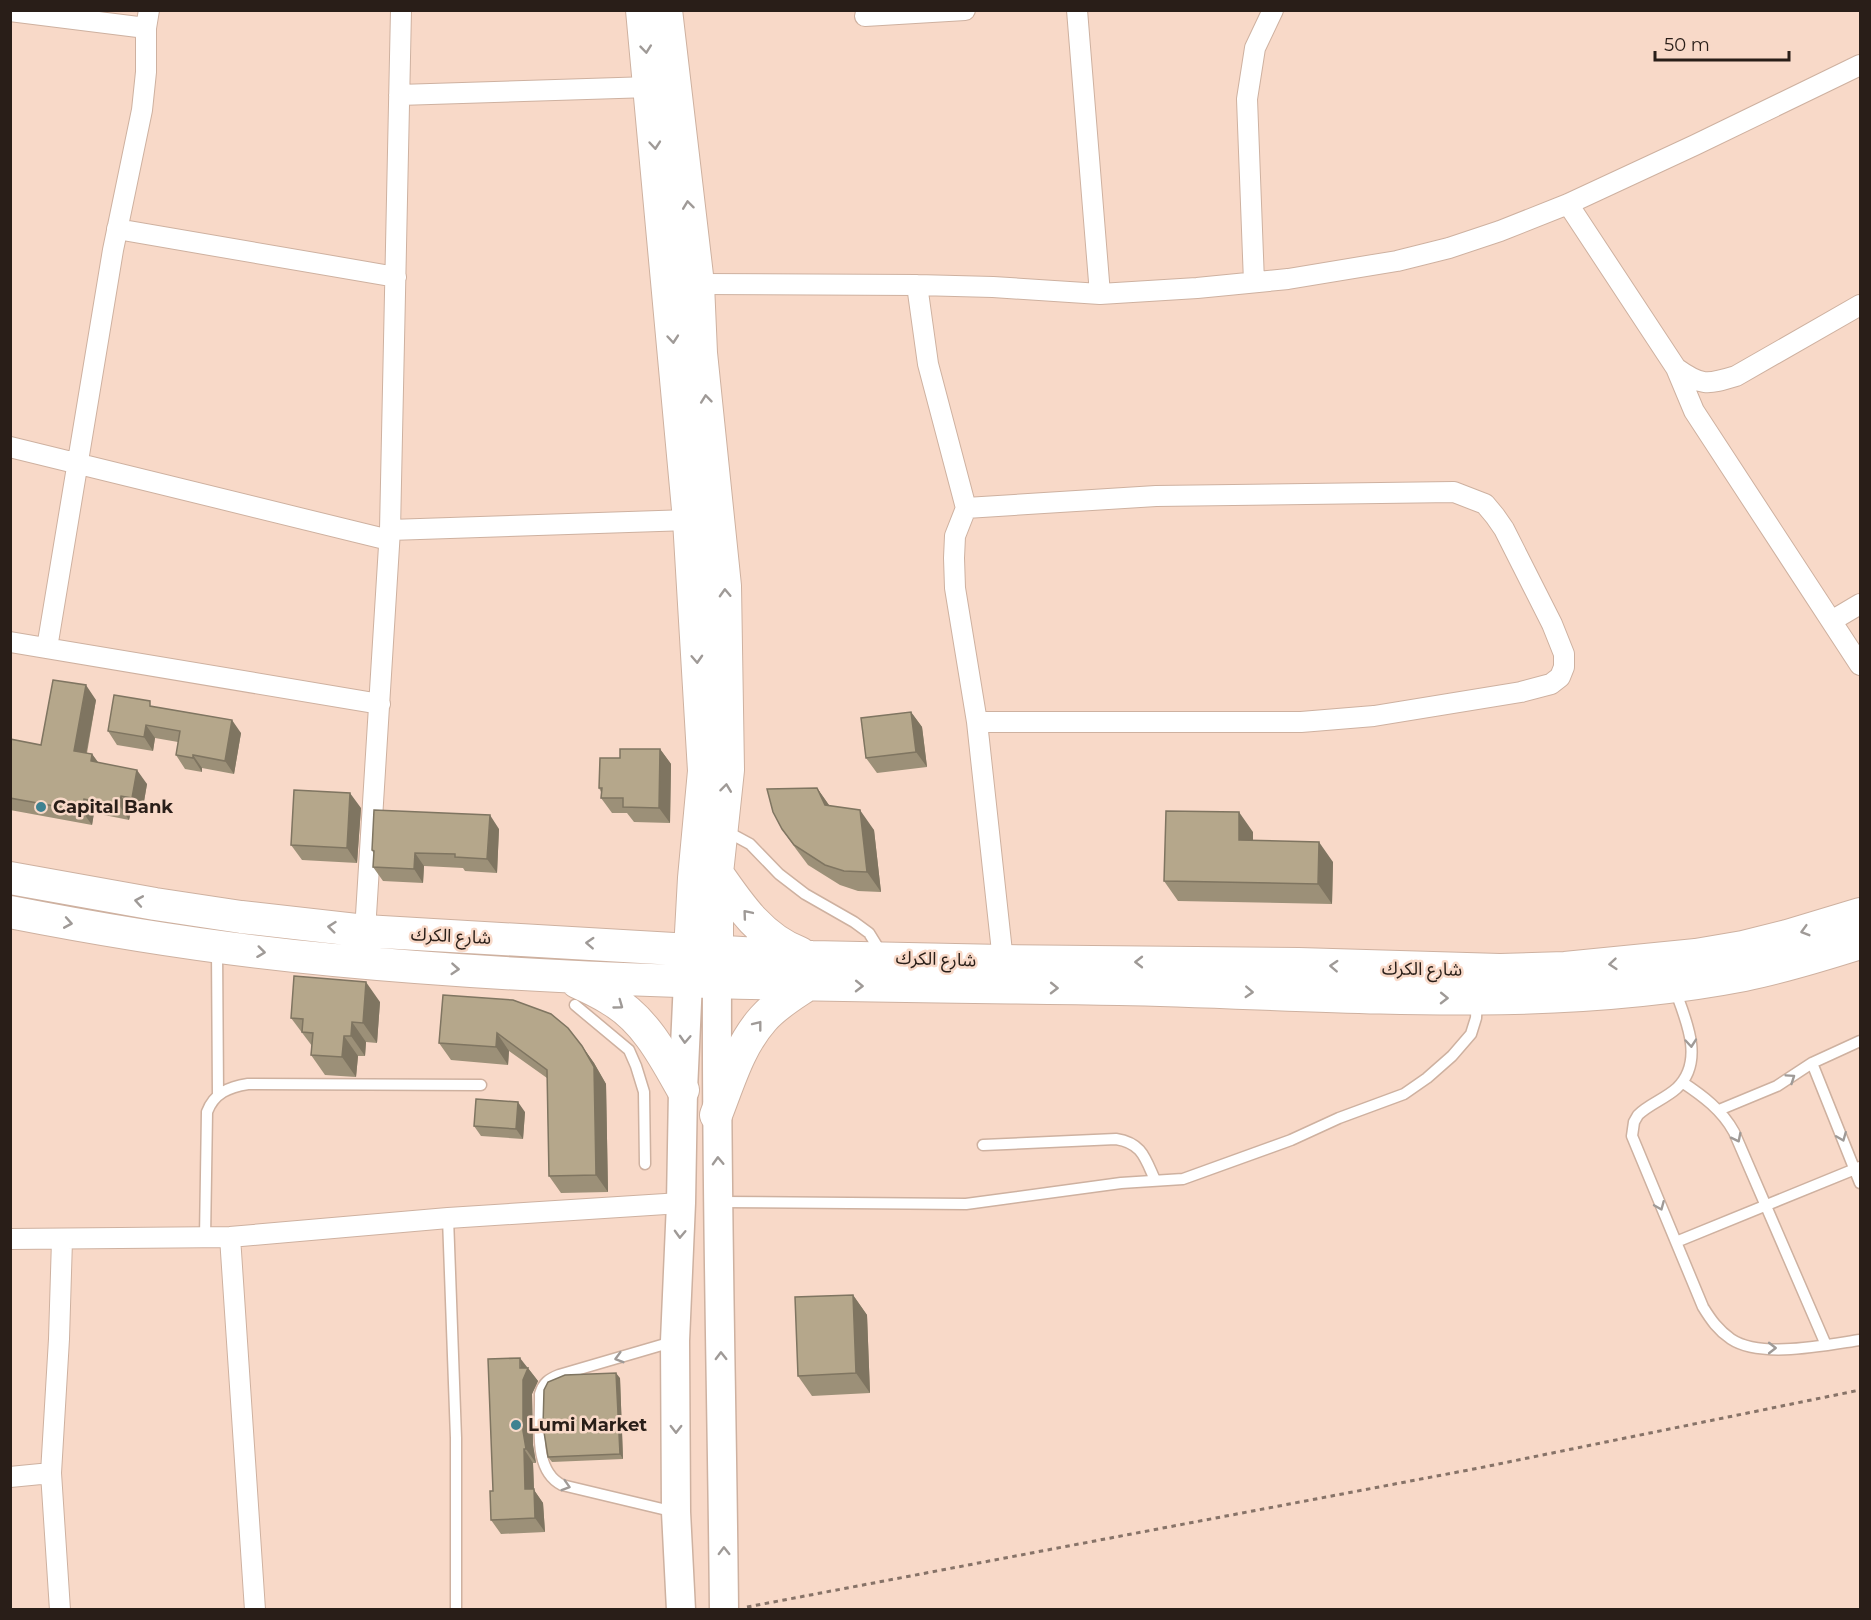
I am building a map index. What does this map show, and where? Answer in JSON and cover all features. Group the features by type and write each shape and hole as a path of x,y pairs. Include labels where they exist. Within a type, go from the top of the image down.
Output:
{"main road":[{"path":"642,10 689,520 704,771 705,875 702,982 716,1115 735,1608"},
{"path":"634,946 652,937 673,918 705,875 721,829 728,770 725,586 701,353 698,284 666,10"},
{"path":"705,875 734,898 754,923 791,950 810,971 764,1017 752,1034 739,1055 716,1115"},
{"name":"شارع الكرك","path":"10,878 177,908 365,931 703,950 810,971 1236,991 1373,983 1500,970 1565,968 1696,955 1743,947 1860,914"},
{"name":"شارع الكرك","path":"10,912 217,947 571,991 702,982 810,971 884,957 1003,961 1288,964 1373,983 1477,998 1557,997 1674,987 1780,967 1860,943"},
{"path":"681,1610 676,1512 675,1341 683,1090 702,982"},
{"path":"571,991 611,999 629,1013 638,1041 665,1057 683,1090"}],"street":[{"path":"365,931 390,535 401,10"},
{"path":"865,16 965,10"},
{"path":"1077,10 1100,294"},
{"path":"1254,282 1247,99 1255,48 1273,10"},
{"path":"10,11 148,19 142,110 117,229 47,648"},
{"path":"698,284 916,285 1100,294 1288,279 1397,261 1449,248 1568,204 1860,64"},
{"path":"399,95 650,87"},
{"path":"1568,204 1676,368 1694,411 1860,664"},
{"path":"117,229 396,277"},
{"path":"916,285 928,364 966,508 955,536 956,588 977,722 1003,961"},
{"path":"1676,368 1701,383 1716,382 1736,376 1860,305"},
{"path":"10,447 390,535 689,520"},
{"path":"966,508 1156,496 1454,492 1485,504 1504,529 1552,624 1564,654 1564,667 1560,677 1551,684 1521,692 1374,716 1301,722 977,722"},
{"path":"1833,620 1860,604"},
{"path":"10,642 380,704"},
{"path":"10,1239 230,1237 447,1218 681,1203"},
{"path":"230,1237 255,1610"},
{"path":"60,1610 51,1473 62,1240"},
{"path":"10,1477 51,1473"}],"lane":[{"path":"721,829 750,844 779,874 805,894 869,933 884,957"},
{"path":"217,947 218,1095"},
{"path":"1674,987 1690,1032 1692,1044 1690,1067 1676,1089 1641,1112 1632,1129 1634,1144 1703,1307 1716,1326 1733,1340 1754,1348 1777,1349 1860,1340"},
{"path":"719,1202 966,1204 1155,1180 1183,1179 1291,1140 1339,1118 1404,1094 1452,1056 1471,1034 1476,1018 1477,998"},
{"path":"638,1041 636,1066 644,1092 645,1164"},
{"path":"1719,1110 1777,1086 1812,1063 1860,1041"},
{"path":"1812,1063 1858,1168 1860,1183"},
{"path":"1682,1082 1719,1110 1734,1132 1826,1345"},
{"path":"205,1238 207,1112 211,1103 226,1090 248,1084 481,1085"},
{"path":"983,1145 1127,1140 1137,1146 1145,1157 1155,1180"},
{"path":"1676,1242 1858,1168"},
{"path":"447,1218 456,1438 456,1610"},
{"path":"675,1341 559,1375 546,1381 540,1394 541,1454 547,1472 556,1482 676,1512"}],"path":[{"path":"735,1608 1479,1468 1860,1390"}],"building":[{"path":"53,680 86,685 74,751 92,754 91,761 137,770 132,798 121,796 119,805 84,799 82,811 10,798 10,739 41,745"},
{"path":"114,695 150,701 150,706 232,720 225,761 193,755 193,758 176,755 180,731 146,725 144,737 108,731"},
{"path":"911,712 916,752 866,758 861,718"},
{"path":"620,749 660,749 659,808 623,807 623,798 601,798 600,758 620,758"},
{"path":"817,788 825,805 860,810 867,872 844,871 825,865 794,845 782,829 773,812 767,789"},
{"path":"294,790 350,793 347,848 291,845"},
{"path":"374,810 490,815 487,859 455,857 455,854 415,853 414,869 373,867"},
{"path":"1166,811 1239,812 1239,840 1319,842 1318,884 1164,881"},
{"path":"294,976 366,982 363,1023 352,1022 351,1036 344,1036 342,1057 311,1055 313,1033 302,1032 303,1019 291,1018"},
{"path":"443,995 513,1000 551,1014 568,1028 594,1067 596,1175 549,1176 547,1070 497,1033 496,1047 439,1043"},
{"path":"476,1099 518,1102 516,1129 474,1126"},
{"path":"853,1295 856,1373 798,1376 795,1297"},
{"path":"520,1358 520,1368 528,1368 523,1380 525,1489 534,1489 535,1518 491,1520 490,1491 493,1491 488,1359"},
{"path":"616,1373 620,1454 548,1457 543,1426 544,1390 548,1382 565,1375"}],"place":[{"name":"Capital Bank","path":"41,807"},
{"name":"Lumi Market","path":"516,1425"}]}
